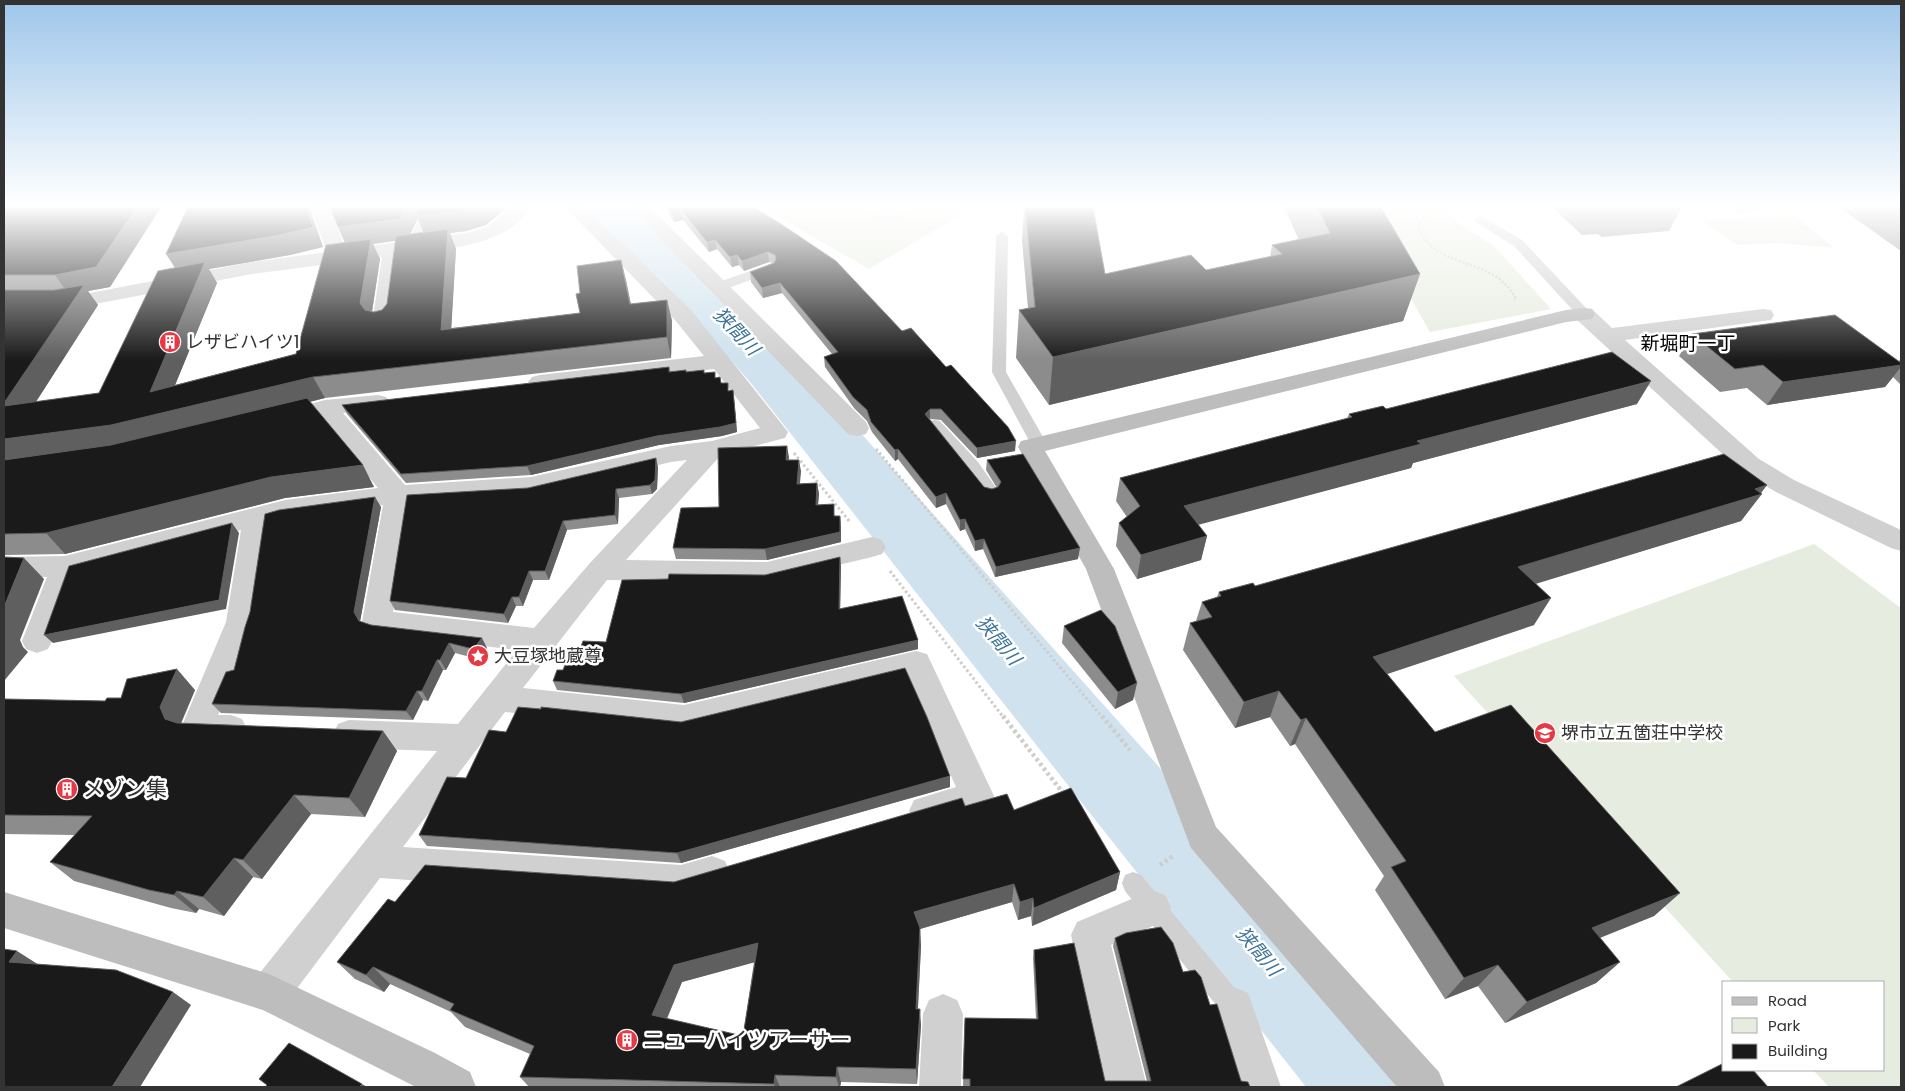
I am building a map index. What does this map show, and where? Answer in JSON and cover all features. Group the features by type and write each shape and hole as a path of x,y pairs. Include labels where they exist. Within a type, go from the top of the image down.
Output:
{"street":[{"path":"4,303 69,303 252,268 332,258"},
{"path":"383,324 401,258"},
{"path":"4,567 65,566 285,509 398,494 531,486 671,454 712,449 776,432 683,315 625,258"},
{"path":"689,258 857,428"},
{"path":"1424,1087 1203,837 1100,569 1031,453 1513,329 1566,316 1584,314 1750,464 1785,486 1901,541"},
{"path":"1609,335 1763,315"},
{"path":"522,384 720,360"},
{"path":"259,424 325,408 404,399"},
{"path":"325,408 398,494 378,622 541,641"},
{"path":"269,993 541,641 600,570 712,449"},
{"path":"256,730 197,728 241,622 257,516"},
{"path":"600,570 767,572 872,547"},
{"path":"37,641 65,566"},
{"path":"497,698 684,718 916,663 977,796 901,818"},
{"path":"326,733 466,738"},
{"path":"371,861 681,882 738,866"},
{"path":"1126,1087 1090,935 1143,896"},
{"path":"4,910 269,993 421,1067 455,1087"},
{"path":"1234,1007 1260,1087"},
{"path":"940,1087 943,1014"}],"lane":[{"path":"1002,258 999,372 1031,453"},
{"path":"1532,258 1584,314"},
{"path":"718,287 770,268"},
{"path":"935,425 972,466 990,492"},
{"path":"972,466 990,463"},
{"path":"1143,896 1234,1007"}],"path":[{"path":"1453,258 1502,279 1512,288 1516,298 1509,304"},
{"path":"857,428 1132,753"},
{"path":"776,432 872,547 1066,797"},
{"path":"1143,896 1203,837"}],"green space":[{"path":"850,258 888,258 869,269"},
{"path":"1388,258 1505,258 1551,309 1430,332"},
{"path":"1814,544 1901,608 1901,1087 1829,1087 1814,1071 1885,1071 1885,981 1732,981 1454,676"}],"building":[{"path":"4,258 102,258 96,267 55,275 4,275"},
{"path":"322,258 368,258 360,303 365,310 374,312 382,310 387,304 393,258 446,258 441,330 580,313 576,294 580,293 577,266 621,260 630,304 667,300 667,337 313,377 111,425 4,439 4,406 99,393 158,271 205,262 150,392 296,354"},
{"path":"739,258 751,258 742,261"},
{"path":"831,258 902,331 911,328 946,367 951,365 1008,427 1016,441 977,448 941,409 930,409 925,414 984,487 992,489 998,487 1001,482 987,460 1023,454 1080,548 996,567 984,539 975,541 965,519 960,520 946,493 936,497 898,449 895,450 871,422 867,410 853,397 824,357 838,352 780,283 762,288 750,272 774,263 776,259"},
{"path":"1030,258 1102,258 1105,274 1178,258 1194,258 1206,270 1263,258 1411,258 1420,274 1053,357 1019,310 1035,307"},
{"path":"84,285 4,403 4,290 54,290"},
{"path":"1835,315 1901,363 1901,365 1783,382 1763,365 1735,369 1692,334"},
{"path":"1612,352 1651,381 1417,441 1421,444 1184,506 1207,536 1141,555 1119,523 1140,506 1120,478 1352,417 1349,414 1383,406 1386,409"},
{"path":"669,367 669,372 704,370 704,373 715,372 715,378 720,377 721,383 728,383 728,391 733,390 736,423 657,436 527,466 401,474 342,405"},
{"path":"307,398 363,465 271,477 46,533 4,534 4,460 111,445"},
{"path":"787,446 786,460 799,460 797,484 817,483 816,505 834,504 834,516 840,516 840,532 765,549 673,548 681,508 719,507 718,448"},
{"path":"1724,454 1767,485 1755,489 1762,494 1518,567 1551,598 1373,657 1435,732 1511,705 1680,893 1592,928 1620,962 1527,1002 1498,965 1464,978 1391,867 1406,861 1306,718 1301,720 1279,691 1244,702 1190,623 1212,617 1202,602 1221,596 1219,592 1253,583 1255,586"},
{"path":"656,458 655,480 650,485 616,489 615,515 563,521 545,571 529,571 519,597 512,597 504,614 390,601 407,495 528,488"},
{"path":"375,497 354,612 359,621 371,625 482,638 473,649 449,643 440,660 437,660 422,691 417,691 406,711 212,704 226,672 234,670 250,612 265,514 279,510"},
{"path":"232,523 219,600 44,635 69,566"},
{"path":"4,557 24,558 4,607"},
{"path":"840,557 839,609 902,596 918,640 681,694 553,681 557,670 563,670 568,657 577,658 583,641 606,642 622,580 668,579 669,574 765,575"},
{"path":"1101,610 1115,626 1137,683 1118,692 1064,626"},
{"path":"905,668 950,776 677,853 419,835 447,777 466,778 489,730 506,732 518,707 541,709 541,707 681,722"},
{"path":"177,669 160,707 165,719 177,723 383,731 349,798 294,795 243,860 234,858 203,897 177,891 174,895 149,890 50,862 92,816 4,815 4,699 105,701 107,698 121,698 127,679"},
{"path":"1071,788 1120,872 1034,908 1033,898 1020,902 1014,884 914,912 920,928 916,1009 920,1009 916,1069 837,1067 836,1077 775,1075 774,1084 520,1077 534,1046 450,1010 454,1004 373,967 366,975 337,962 388,899 395,902 425,865 674,882 962,798 965,806 1007,794 1014,810","holes":["758,943 743,1036 652,1015 674,965"]},
{"path":"1161,927 1173,943 1183,972 1195,970 1201,977 1210,1005 1217,1004 1241,1081 1248,1082 1250,1087 970,1087 970,1079 963,1079 965,1018 1038,1019 1034,950 1074,943 1105,1081 1151,1081 1115,938 1126,933"},
{"path":"4,949 17,951 9,962 116,970 173,992 112,1087 4,1087"},
{"path":"289,1043 362,1084 359,1087 265,1087 267,1085 259,1079"},
{"path":"1722,1064 1722,1071 1754,1071 1768,1087 1676,1087"}],"waterway":[{"name":"狭間川","path":"664,258 695,286 771,369 1373,1087"}],"place":[{"name":"レザビハイツ1","path":"170,342"},
{"name":"大豆塚地蔵尊","path":"478,656"},
{"name":"堺市立五箇荘中学校","path":"1545,733"},
{"name":"メゾン集","path":"67,789"},
{"name":"ニューハイツアーサー","path":"627,1040"}],"district":[{"name":"新堀町一丁","path":"1688,343"}]}
